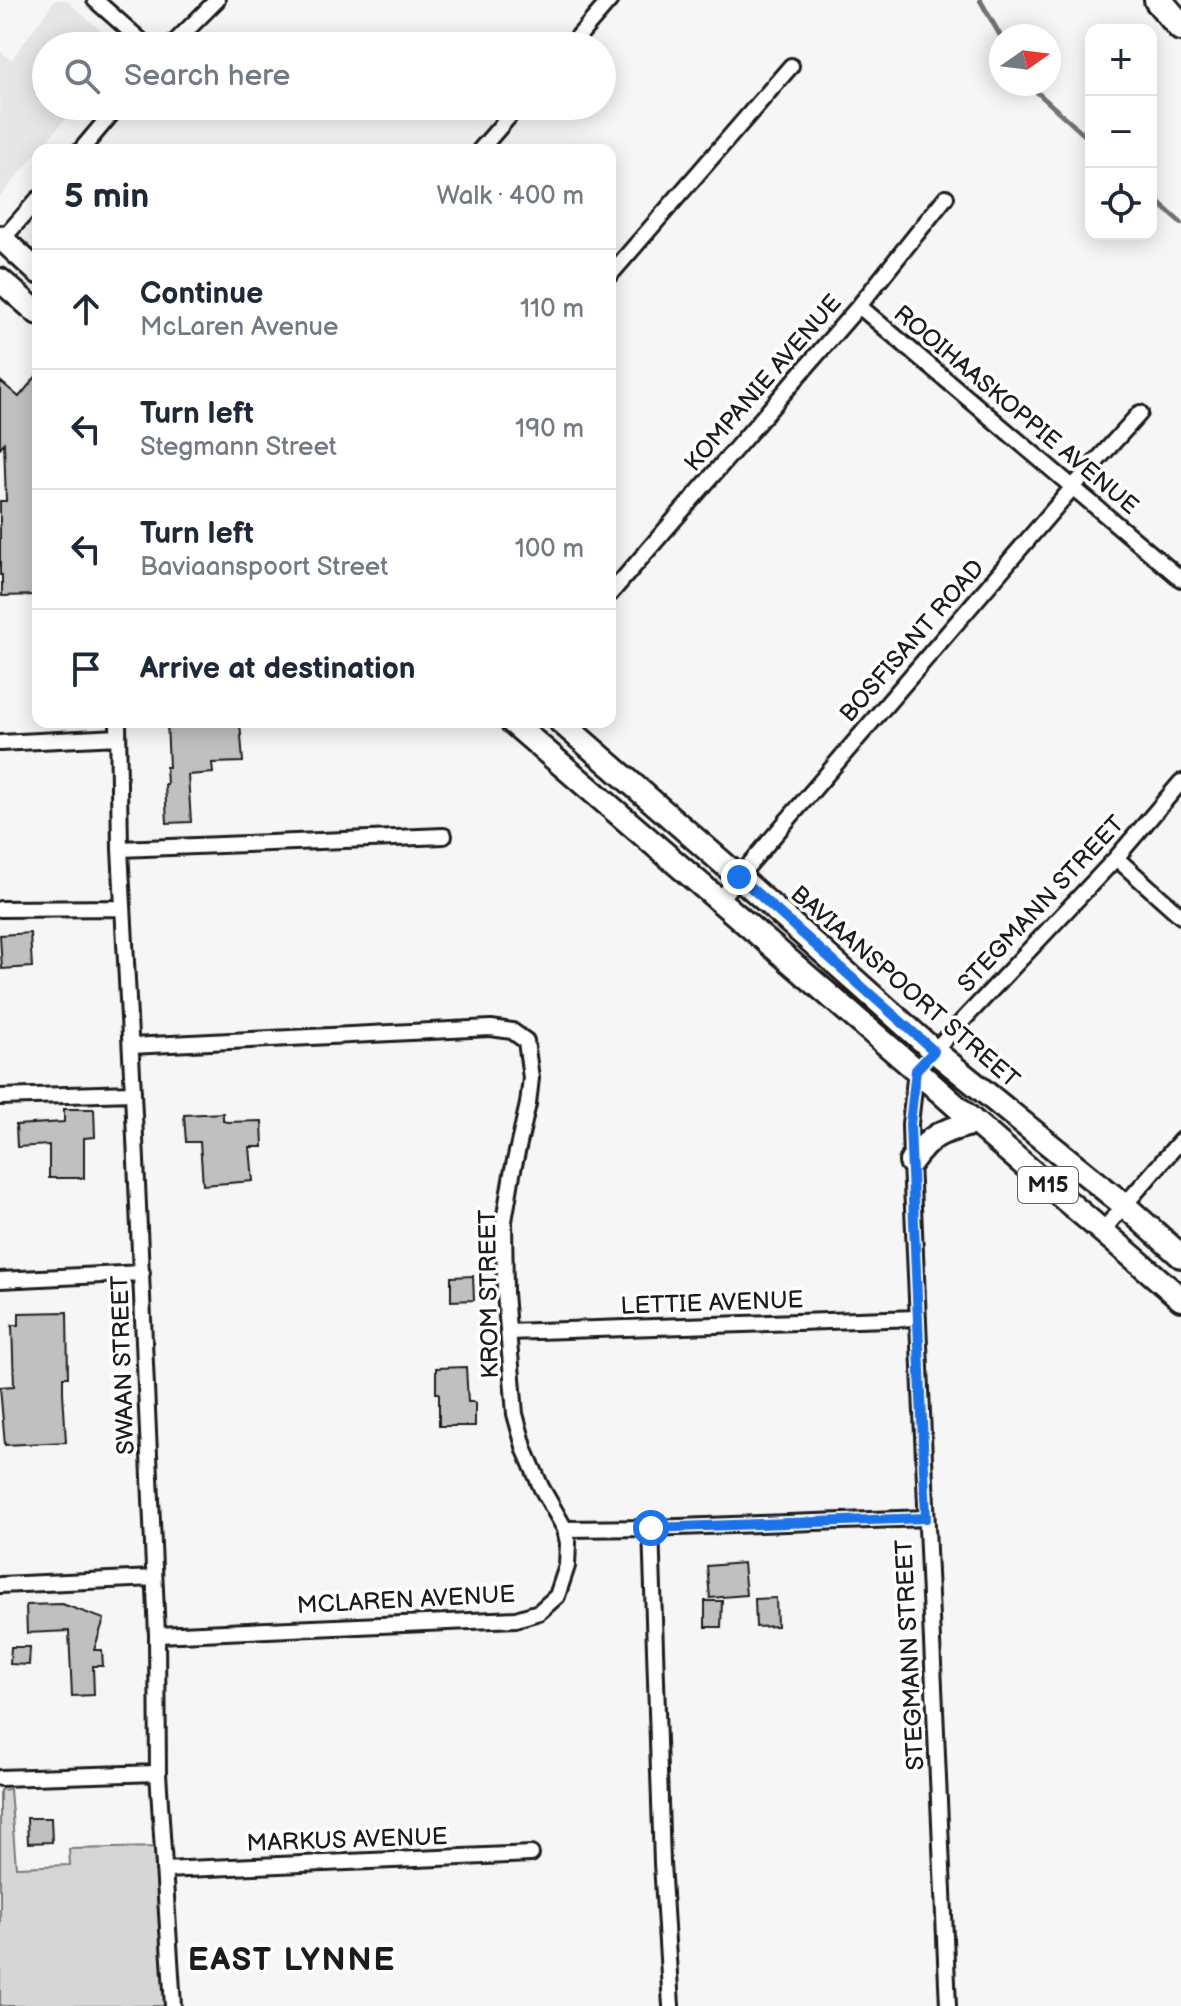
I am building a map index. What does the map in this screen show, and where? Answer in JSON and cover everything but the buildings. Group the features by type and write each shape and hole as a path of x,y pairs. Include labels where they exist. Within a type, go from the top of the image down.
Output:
{"highway":[{"path":"1158,0 1181,27"}],"main road":[{"path":"1,240 32,267"},
{"path":"0,280 32,308"},
{"name":"M15","path":"519,728 1181,1299"},
{"name":"BAVIAANSPOORT STREET","path":"568,728 934,1051 1124,1205 1181,1256"},
{"path":"911,1162 929,1139 974,1123"}],"street":[{"path":"95,0 131,32"},
{"path":"185,32 217,0"},
{"path":"582,32 610,0"},
{"path":"616,268 791,66"},
{"path":"86,144 106,120"},
{"path":"485,144 506,120"},
{"name":"KOMPANIE AVENUE","path":"616,587 859,306 946,197"},
{"path":"1,240 32,206"},
{"name":"ROOIHAASKOPPIE AVENUE","path":"859,306 1181,579"},
{"name":"BOSFISANT ROAD","path":"719,900 1140,413"},
{"path":"0,743 118,729"},
{"name":"SWAAN STREET","path":"118,729 122,908 142,1273 157,1635 158,1773 173,2006"},
{"name":"STEGMANN STREET","path":"948,2006 911,1162 910,1124 916,1070 1116,858 1181,782"},
{"path":"120,849 444,836"},
{"path":"1116,858 1181,916"},
{"path":"0,909 122,908"},
{"name":"KROM STREET","path":"131,1046 491,1028 512,1031 526,1041 531,1078 504,1221 508,1332 515,1414 525,1450 541,1487 565,1529"},
{"path":"0,1097 133,1093"},
{"path":"1103,1230 1181,1140"},
{"path":"0,1280 142,1273"},
{"name":"LETTIE AVENUE","path":"508,1332 917,1318"},
{"path":"565,1529 926,1518"},
{"path":"651,1528 662,1863 671,2006"},
{"name":"MCLAREN AVENUE","path":"157,1635 516,1619 539,1612 557,1596 567,1566 565,1529"},
{"path":"0,1585 154,1578"},
{"path":"0,1778 158,1773"},
{"name":"MARKUS AVENUE","path":"164,1870 531,1854"}],"shaded area":[{"path":"55,0 66,0 102,32 32,32 32,120 64,120 44,144 32,144 32,159 0,197 0,51 11,60"},
{"path":"10,1789 16,1867 70,1865 69,1849 159,1847 165,2006 0,2006 0,1790"}],"waterway":[{"path":"980,0 994,24"},
{"path":"1041,96 1085,136"},
{"path":"1157,201 1181,223"}],"district":[{"name":"EAST LYNNE","path":"292,1960"}],"route":[{"path":"651,1528 926,1518 910,1124 916,1070 934,1051 739,877"}]}
